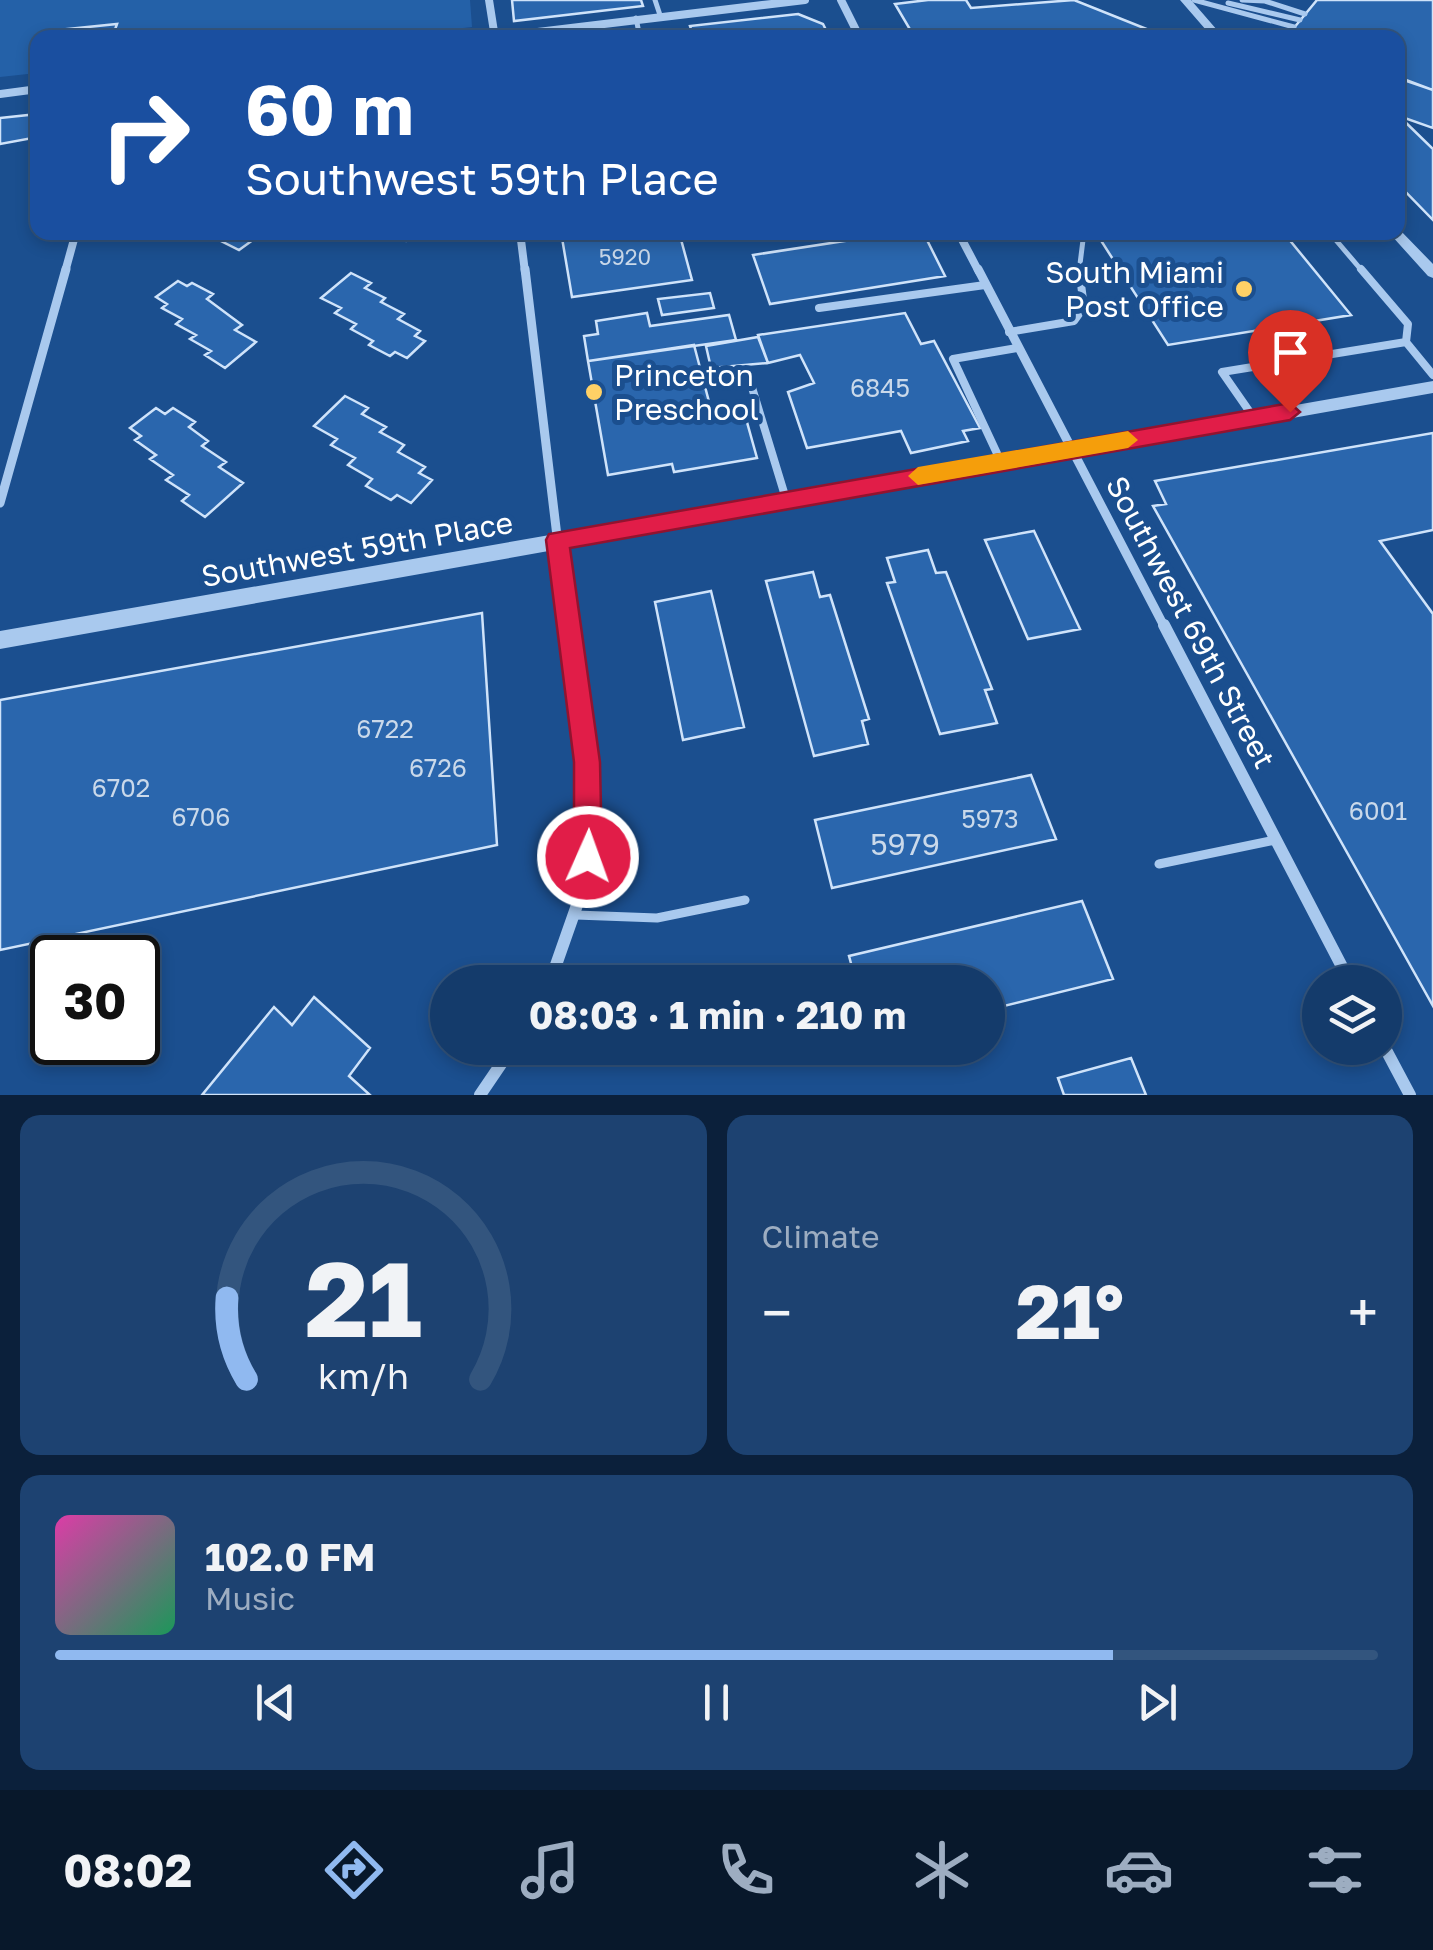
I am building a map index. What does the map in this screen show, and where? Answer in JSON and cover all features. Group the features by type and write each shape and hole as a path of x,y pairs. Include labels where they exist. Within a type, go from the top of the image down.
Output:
{"street":[{"path":"489,0 491,30"},
{"path":"545,30 805,0"},
{"path":"841,0 856,30"},
{"path":"1185,0 1212,30"},
{"path":"0,94 30,90"},
{"path":"0,503 74,240"},
{"path":"521,240 590,796 588,857 576,914 556,965"},
{"name":"Southwest 69th Street","path":"962,240 1341,965"},
{"path":"1403,240 1433,273"},
{"name":"Southwest 59th Place","path":"0,640 1433,387"},
{"path":"480,1095 500,1065"},
{"path":"1394,1065 1410,1095"}],"lane":[{"path":"656,0 660,16"},
{"path":"1194,0 1294,27"},
{"path":"1203,0 1263,8 1300,20"},
{"path":"1242,0 1266,1 1305,14"},
{"path":"636,18 638,30"},
{"path":"1009,332 1074,320 1084,308 1078,261 1082,240"},
{"path":"1336,240 1408,324 1406,342 1433,374"},
{"path":"819,308 985,284"},
{"path":"1254,418 1222,372 1406,342"},
{"path":"1001,462 953,358 1017,348"},
{"path":"750,380 786,499"},
{"path":"1158,864 1276,840"},
{"path":"576,914 656,918 745,900"}],"shaded area":[{"path":"0,0 470,0 472,27 445,30 30,30 30,74 0,77"}],"building":[{"path":"512,0 641,0 643,6 514,21"},
{"path":"966,0 971,8 1074,0 1149,30 910,30 895,4"},
{"path":"1317,0 1433,0 1433,90 1405,80 1405,30 1293,29"},
{"path":"798,14 823,24 826,30 691,30 690,26"},
{"path":"117,24 115,30 59,30"},
{"path":"1405,80 1433,90 1433,128 1405,118"},
{"path":"30,115 30,138 0,144 0,118"},
{"path":"1405,122 1433,149 1433,220 1405,191"},
{"path":"222,240 253,240 239,250"},
{"path":"562,240 681,240 692,280 572,297"},
{"path":"851,240 927,240 945,276 770,304 753,255"},
{"path":"1101,240 1290,240 1351,315 1168,345"},
{"path":"351,273 371,283 365,288 385,298 381,302 404,314 398,319 420,331 415,336 425,341 407,358 395,352 390,356 369,345 373,341 351,329 356,324 335,313 341,308 321,298"},
{"path":"178,281 213,294 207,299 242,325 235,330 256,342 225,368 205,355 211,351 190,339 196,335 176,324 182,319 162,308 167,304 156,297"},
{"path":"710,293 714,308 662,315 658,299"},
{"path":"647,313 650,326 729,315 736,340 588,361 584,336 598,334 596,321"},
{"path":"905,313 921,344 934,341 980,428 963,431 968,441 911,453 901,431 807,448 788,392 814,383 800,355 768,363 758,335"},
{"path":"758,337 768,363 711,368 706,346"},
{"path":"694,345 712,413 743,408 757,458 674,472 672,464 608,475 588,361"},
{"path":"345,396 368,408 362,414 386,427 380,432 404,445 398,452 425,467 419,473 432,480 411,503 397,495 391,500 366,486 372,479 348,465 355,458 331,445 337,439 314,426"},
{"path":"156,408 165,414 173,408 195,422 189,427 208,441 202,446 226,462 219,467 243,483 205,517 182,501 189,495 166,480 173,475 150,459 156,455 135,440 141,436 130,428"},
{"path":"1433,433 1433,530 1380,541 1433,614 1433,1006 1153,506 1166,504 1155,481"},
{"path":"1034,531 1080,629 1028,639 985,540"},
{"path":"928,550 936,573 946,572 992,689 985,690 997,723 940,734 887,583 895,582 887,558"},
{"path":"813,572 820,597 830,595 869,719 862,721 868,744 814,756 766,581"},
{"path":"711,591 744,727 683,740 655,602"},
{"path":"482,613 497,845 71,935 30,935 30,944 0,950 0,700"},
{"path":"1031,775 1056,839 832,888 815,820"},
{"path":"1082,901 1113,979 1005,1006 1005,965 851,965 849,956"},
{"path":"314,997 370,1048 349,1076 370,1095 202,1095 274,1007 292,1025"},
{"path":"1131,1058 1146,1095 1064,1095 1058,1078"}],"slow traffic":[{"path":"918,476 1128,440"}],"place":[{"name":"South Miami Post Office","path":"1244,289"},
{"name":"Princeton Preschool","path":"594,392"}],"route":[{"path":"588,857 587,762 558,540 1290,412"}]}
